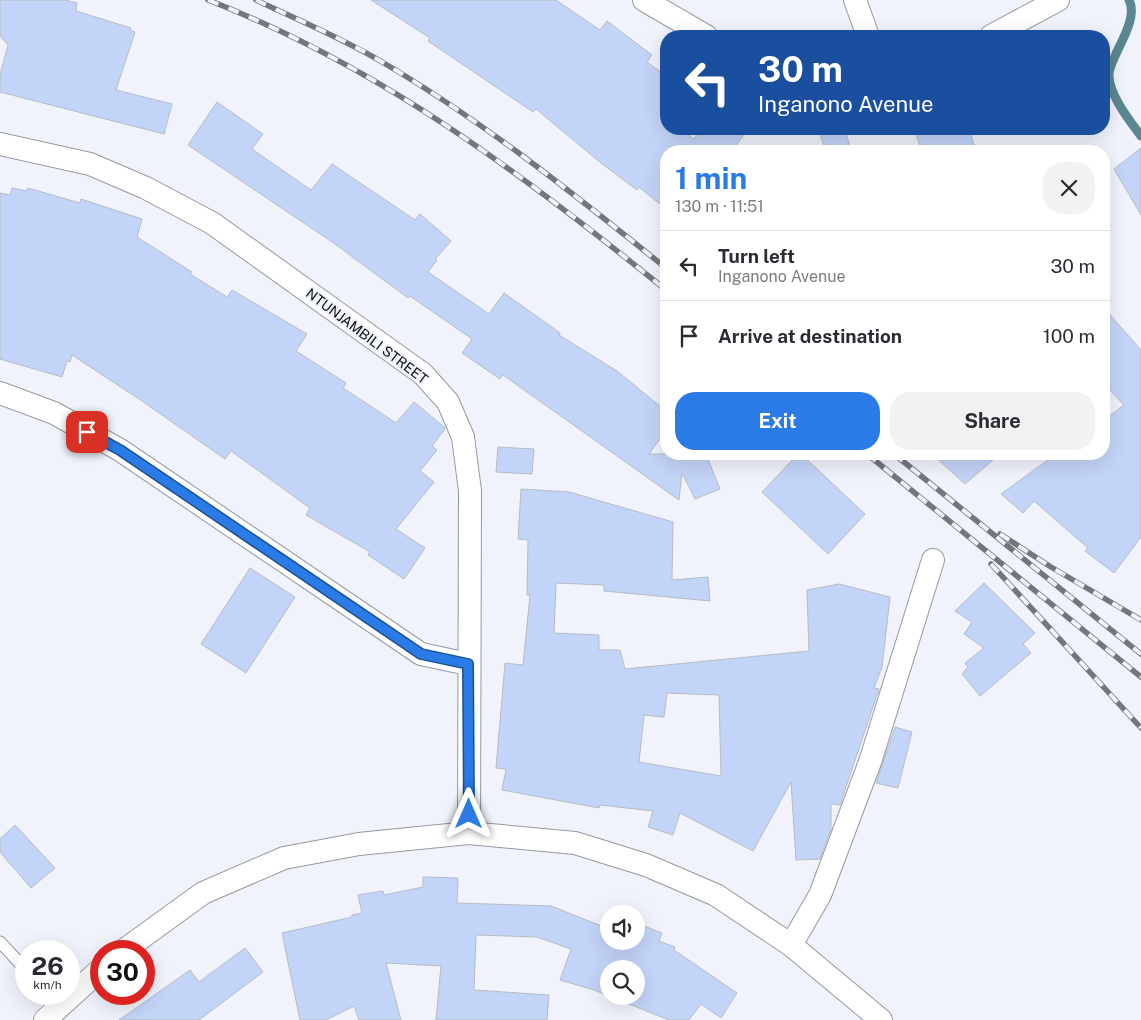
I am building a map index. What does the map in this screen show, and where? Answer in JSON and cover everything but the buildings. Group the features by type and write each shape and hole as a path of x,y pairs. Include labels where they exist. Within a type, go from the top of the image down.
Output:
{"street":[{"path":"644,0 696,30"},
{"path":"855,0 866,30"},
{"path":"1002,30 1058,0"},
{"name":"NTUNJAMBILI STREET","path":"0,144 90,164 146,188 212,223 423,374 448,402 463,437 470,491 469,833"},
{"path":"0,392 54,413 120,450 421,654 468,664"},
{"path":"791,945 820,894 870,762 933,560"},
{"path":"138,940 203,893 284,858 359,844 469,833 575,843 646,865 716,895 791,945 881,1020"},
{"path":"51,1007 90,977"}],"lane":[{"path":"0,942 15,958"}],"waterway":[{"path":"1110,70 1131,18 1129,0"},
{"path":"1110,82 1120,107 1141,136"}],"railway":[{"path":"208,0 271,27 332,57 391,91 448,127 504,166 559,206 660,285"},
{"path":"256,0 351,45 382,62 456,109 528,160 660,263"},
{"path":"874,460 1141,677"},
{"path":"901,460 1141,654"},
{"path":"1000,534 1051,567 1141,620"},
{"path":"991,564 1141,728"}],"route":[{"path":"87,432 120,450 421,654 468,664 469,814"}]}
